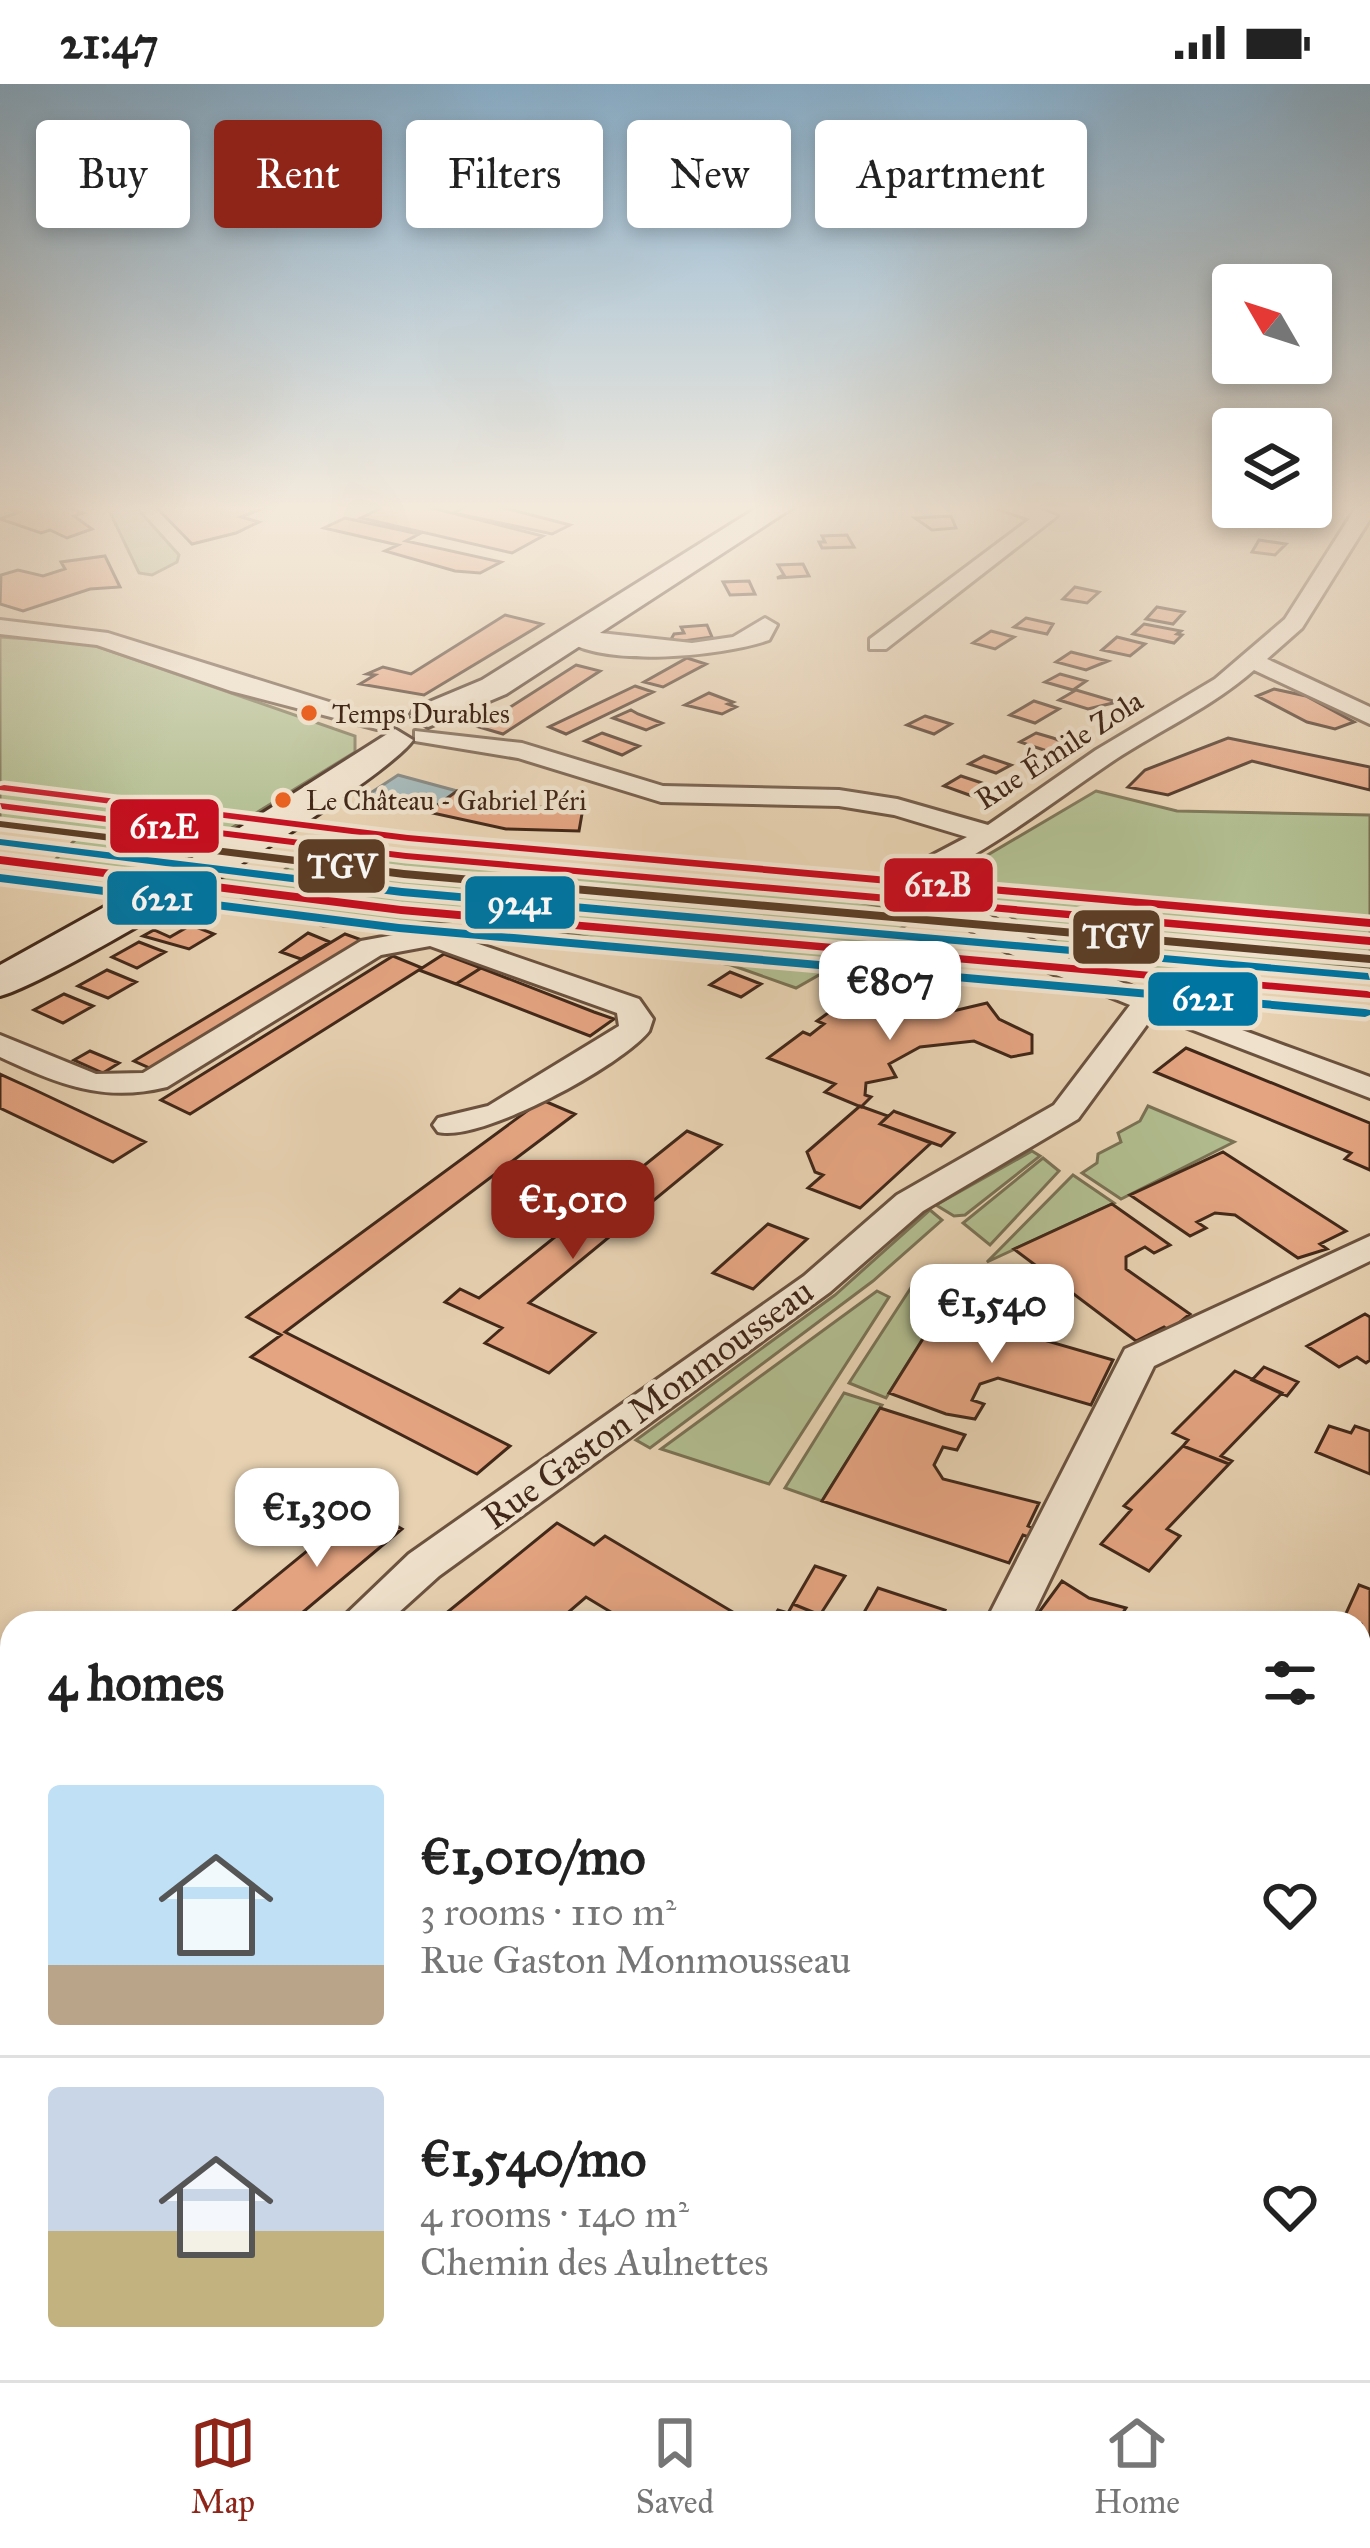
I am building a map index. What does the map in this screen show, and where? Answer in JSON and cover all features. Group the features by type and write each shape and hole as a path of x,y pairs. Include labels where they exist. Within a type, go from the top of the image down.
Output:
{"street":[{"path":"0,983 203,868 373,762 406,728 494,686 612,613"},
{"path":"878,644 918,613"},
{"name":"Rue Émile Zola","path":"1150,1000 1052,962 941,899 931,888 939,863 991,835 1106,755 1224,684 1299,613"},
{"path":"574,637 635,650 740,644 761,635 765,625"},
{"path":"0,627 81,634 240,686 406,728 522,751 661,794 839,798 918,812 991,835"},
{"path":"1250,661 1283,672 1370,717"},
{"path":"0,1045 101,1089 127,1090 154,1080 372,947 406,938 432,937 628,1006 637,1019 633,1031 500,1113 450,1125"},
{"path":"1150,1000 1370,1088"},
{"name":"Rue Gaston Monmousseau","path":"372,1611 424,1565 817,1284 910,1203 1066,1112 1150,1000"},
{"path":"1012,1611 1138,1358 1370,1247"}],"green space":[{"path":"0,637 87,643 355,736 355,752 147,880 50,865 81,834 0,820"},
{"path":"1096,791 1177,811 1370,815 1370,968 1258,963 1219,1002 1119,969 1052,940 992,904 966,882 969,866"},
{"path":"343,830 345,844 403,854 761,885 926,914 796,988 731,965 545,929 463,921 323,926 207,885 236,872 271,879"},
{"path":"1148,1106 1234,1142 1121,1199 1082,1173 1097,1163 1098,1154 1121,1142 1118,1133 1140,1121"},
{"path":"1032,1151 1040,1156 965,1215 954,1216 936,1205"},
{"path":"1043,1158 1059,1171 990,1245 963,1223"},
{"path":"1073,1175 1114,1203 987,1262"},
{"path":"930,1210 942,1220 873,1281 650,1448 636,1440 835,1295"},
{"path":"946,1274 979,1286 950,1313 940,1311 886,1398 849,1383 914,1283"},
{"path":"877,1291 889,1297 769,1484 661,1449"},
{"path":"844,1393 882,1405 822,1501 785,1488"}],"water":[{"path":"398,775 457,791 428,812 366,796"}],"building":[{"path":"1151,613 1183,613 1173,624 1146,619"},
{"path":"505,615 542,624 424,695 360,684 375,675 367,674 383,667 411,674"},
{"path":"1026,618 1053,624 1047,634 1014,627"},
{"path":"1144,624 1182,635 1174,643 1133,634"},
{"path":"707,625 712,637 669,643 674,634 684,633 681,627"},
{"path":"991,631 1014,637 995,649 973,643"},
{"path":"1117,637 1145,644 1130,656 1102,650"},
{"path":"1071,652 1108,661 1086,670 1056,662"},
{"path":"687,658 706,664 663,687 644,682"},
{"path":"576,665 600,671 503,734 479,727"},
{"path":"1060,674 1086,681 1073,690 1045,682"},
{"path":"635,686 653,692 566,734 549,727"},
{"path":"1274,689 1306,696 1354,722 1335,729 1307,722 1257,696"},
{"path":"1076,690 1117,702 1088,709 1059,700"},
{"path":"709,693 736,707 722,714 685,705"},
{"path":"1034,701 1059,709 1035,723 1010,715"},
{"path":"631,710 662,723 646,730 613,718"},
{"path":"925,716 951,724 934,734 907,725"},
{"path":"602,733 639,746 622,755 585,741"},
{"path":"1036,733 1072,745 1056,754 1020,742"},
{"path":"1228,738 1370,767 1370,790 1252,761 1168,795 1128,787 1145,770"},
{"path":"984,756 1011,765 996,773 969,764"},
{"path":"961,776 989,786 972,796 944,786"},
{"path":"457,791 524,807 583,808 579,831 506,829 428,812"},
{"path":"191,925 214,934 189,949 143,936 154,930 170,937"},
{"path":"308,933 330,942 301,959 281,952"},
{"path":"345,934 362,940 152,1069 134,1061"},
{"path":"139,942 165,952 137,968 112,957"},
{"path":"444,954 481,968 456,984 419,970 190,1114 161,1100 393,956 422,968"},
{"path":"481,968 614,1019 590,1036 456,984"},
{"path":"107,970 136,982 108,998 78,986"},
{"path":"730,972 761,984 741,997 710,985"},
{"path":"64,994 93,1006 63,1023 34,1010"},
{"path":"850,997 905,1017 934,1007 949,1012 987,1003 999,1019 1032,1035 1032,1053 1011,1057 974,1041 920,1047 889,1064 896,1077 866,1083 865,1095 871,1097 861,1107 825,1092 835,1084 768,1058 803,1032 810,1035 824,1024 817,1021"},
{"path":"1186,1048 1370,1123 1370,1170 1345,1159 1351,1153 1155,1072"},
{"path":"90,1051 119,1063 103,1073 74,1060"},
{"path":"0,1074 145,1142 113,1162 0,1108"},
{"path":"542,1100 575,1114 285,1332 510,1446 477,1474 251,1357 281,1335 247,1317"},
{"path":"860,1106 888,1116 880,1124 931,1143 860,1208 808,1188 823,1175 815,1172 807,1152"},
{"path":"894,1111 954,1133 941,1146 880,1124"},
{"path":"687,1131 721,1145 529,1303 595,1333 549,1373 485,1343 502,1328 445,1302 460,1289 479,1298"},
{"path":"1223,1152 1346,1231 1320,1244 1327,1249 1298,1258 1235,1215 1215,1213 1197,1222 1206,1228 1190,1236 1130,1195"},
{"path":"1112,1204 1170,1245 1154,1253 1145,1247 1126,1257 1126,1269 1190,1314 1169,1331 1164,1327 1136,1341 1014,1249"},
{"path":"768,1224 807,1239 753,1289 713,1273"},
{"path":"941,1310 1113,1360 1091,1405 998,1378 980,1384 972,1400 984,1404 975,1419 946,1414 889,1393"},
{"path":"1365,1314 1370,1317 1370,1360 1366,1363 1357,1357 1339,1367 1307,1346"},
{"path":"1264,1367 1298,1382 1287,1396 1252,1380"},
{"path":"1235,1371 1282,1393 1221,1456 1232,1461 1229,1464 1183,1446 1188,1440 1173,1433"},
{"path":"880,1408 965,1435 957,1450 943,1447 934,1465 943,1479 1039,1503 1028,1526 1036,1529 1032,1538 1023,1535 1009,1563 822,1501"},
{"path":"1329,1426 1351,1433 1355,1426 1370,1431 1370,1474 1316,1452"},
{"path":"1183,1446 1229,1464 1167,1529 1180,1536 1149,1571 1101,1544 1131,1510 1124,1506"},
{"path":"362,1506 402,1529 304,1611 234,1611"},
{"path":"557,1523 594,1545 605,1536 731,1611 609,1611 586,1597 570,1611 449,1611"},
{"path":"815,1566 845,1576 823,1611 793,1604"},
{"path":"1062,1581 1089,1598 1126,1608 1124,1611 1040,1611"},
{"path":"1359,1585 1370,1589 1370,1611 1347,1611"},
{"path":"878,1588 945,1610 944,1611 865,1611"}],"transit line":[{"name":"612B","path":"4,788 408,838 1370,923"},
{"name":"612E","path":"2,806 406,856 1370,941"},
{"name":"TGV","path":"0,824 404,874 1370,959"},
{"name":"9241","path":"0,842 402,892 1368,977"},
{"path":"0,860 401,910 1367,995"},
{"name":"6221","path":"0,878 399,928 1365,1013"}],"place":[{"name":"Temps Durables","path":"309,713"},
{"name":"Le Château - Gabriel Péri","path":"283,800"}]}
